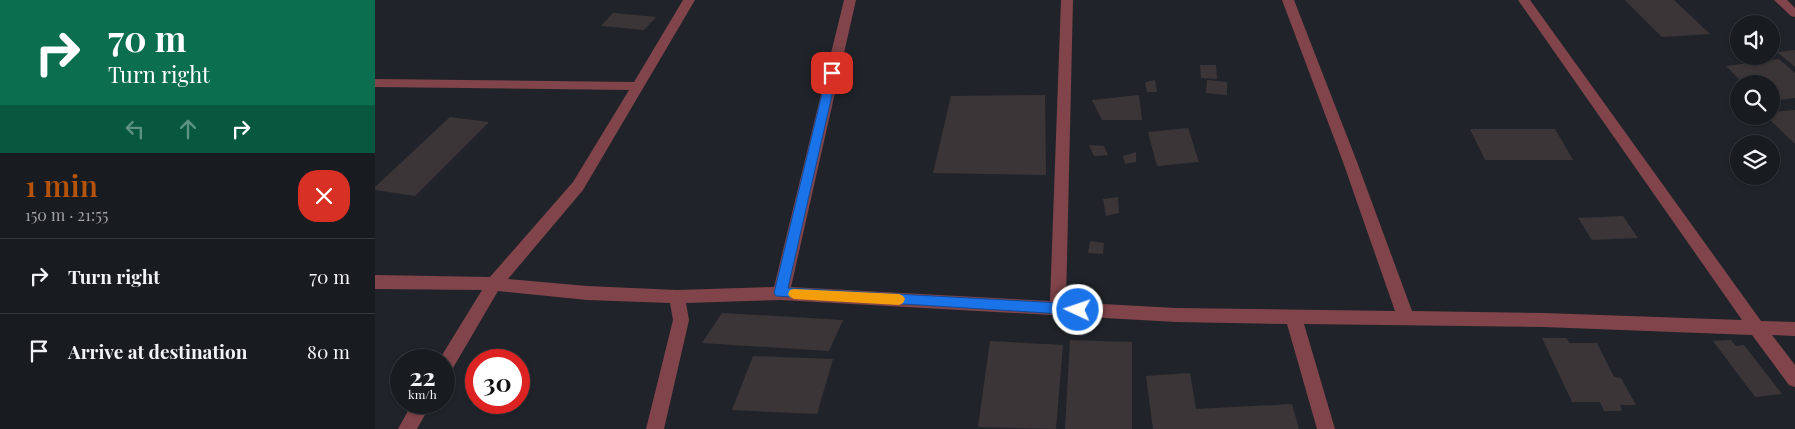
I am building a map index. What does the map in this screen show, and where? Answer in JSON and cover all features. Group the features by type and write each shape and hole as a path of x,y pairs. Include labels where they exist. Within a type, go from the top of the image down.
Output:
{"street":[{"path":"455,350 495,284 578,186 689,0"},
{"path":"781,293 849,0"},
{"path":"1059,308 1067,0"},
{"path":"1288,0 1350,162 1406,318"},
{"path":"1524,0 1756,328 1795,379"},
{"path":"1780,0 1795,14"},
{"path":"375,83 638,86"},
{"path":"375,282 495,284 587,293 677,297 781,293 1176,315 1544,320 1795,329"},
{"path":"655,429 681,320 677,297"},
{"path":"1293,316 1326,429"},
{"path":"407,429 416,414"}],"building":[{"path":"1625,0 1674,0 1710,34 1662,37"},
{"path":"613,13 656,17 644,30 601,26"},
{"path":"1795,50 1795,67 1780,54 1780,52"},
{"path":"1780,60 1795,73 1795,98 1780,100 1780,75 1735,75 1726,66 1780,65"},
{"path":"1200,65 1216,65 1217,79 1201,78"},
{"path":"1155,80 1157,92 1147,92 1145,82"},
{"path":"1207,80 1227,82 1227,95 1206,93"},
{"path":"1045,95 1046,175 933,173 951,96"},
{"path":"1139,95 1142,120 1102,120 1092,100"},
{"path":"1795,110 1795,144 1775,125 1780,125 1780,111"},
{"path":"450,117 489,122 415,196 375,190 375,187"},
{"path":"1188,128 1199,162 1157,166 1148,132"},
{"path":"1470,129 1555,129 1573,160 1485,160"},
{"path":"1089,145 1104,146 1108,155 1094,156"},
{"path":"1136,152 1136,162 1125,164 1123,156"},
{"path":"1118,197 1119,213 1106,216 1103,199"},
{"path":"1623,216 1638,238 1592,240 1578,218"},
{"path":"1090,241 1104,243 1103,254 1088,253"},
{"path":"722,313 843,320 829,351 702,343"},
{"path":"1542,338 1567,338 1569,343 1597,343 1614,377 1621,378 1636,405 1620,405 1622,411 1604,411 1600,402 1572,402"},
{"path":"1070,340 1132,342 1132,429 1065,429"},
{"path":"1731,340 1736,346 1744,345 1782,394 1755,397 1713,341"},
{"path":"990,341 1063,345 1056,429 978,427"},
{"path":"753,356 833,359 817,414 732,410"},
{"path":"1190,373 1196,409 1292,404 1299,429 1153,429 1146,376"}],"slow traffic":[{"path":"794,294 899,299"}],"route":[{"path":"832,73 781,293 1078,310"}]}
